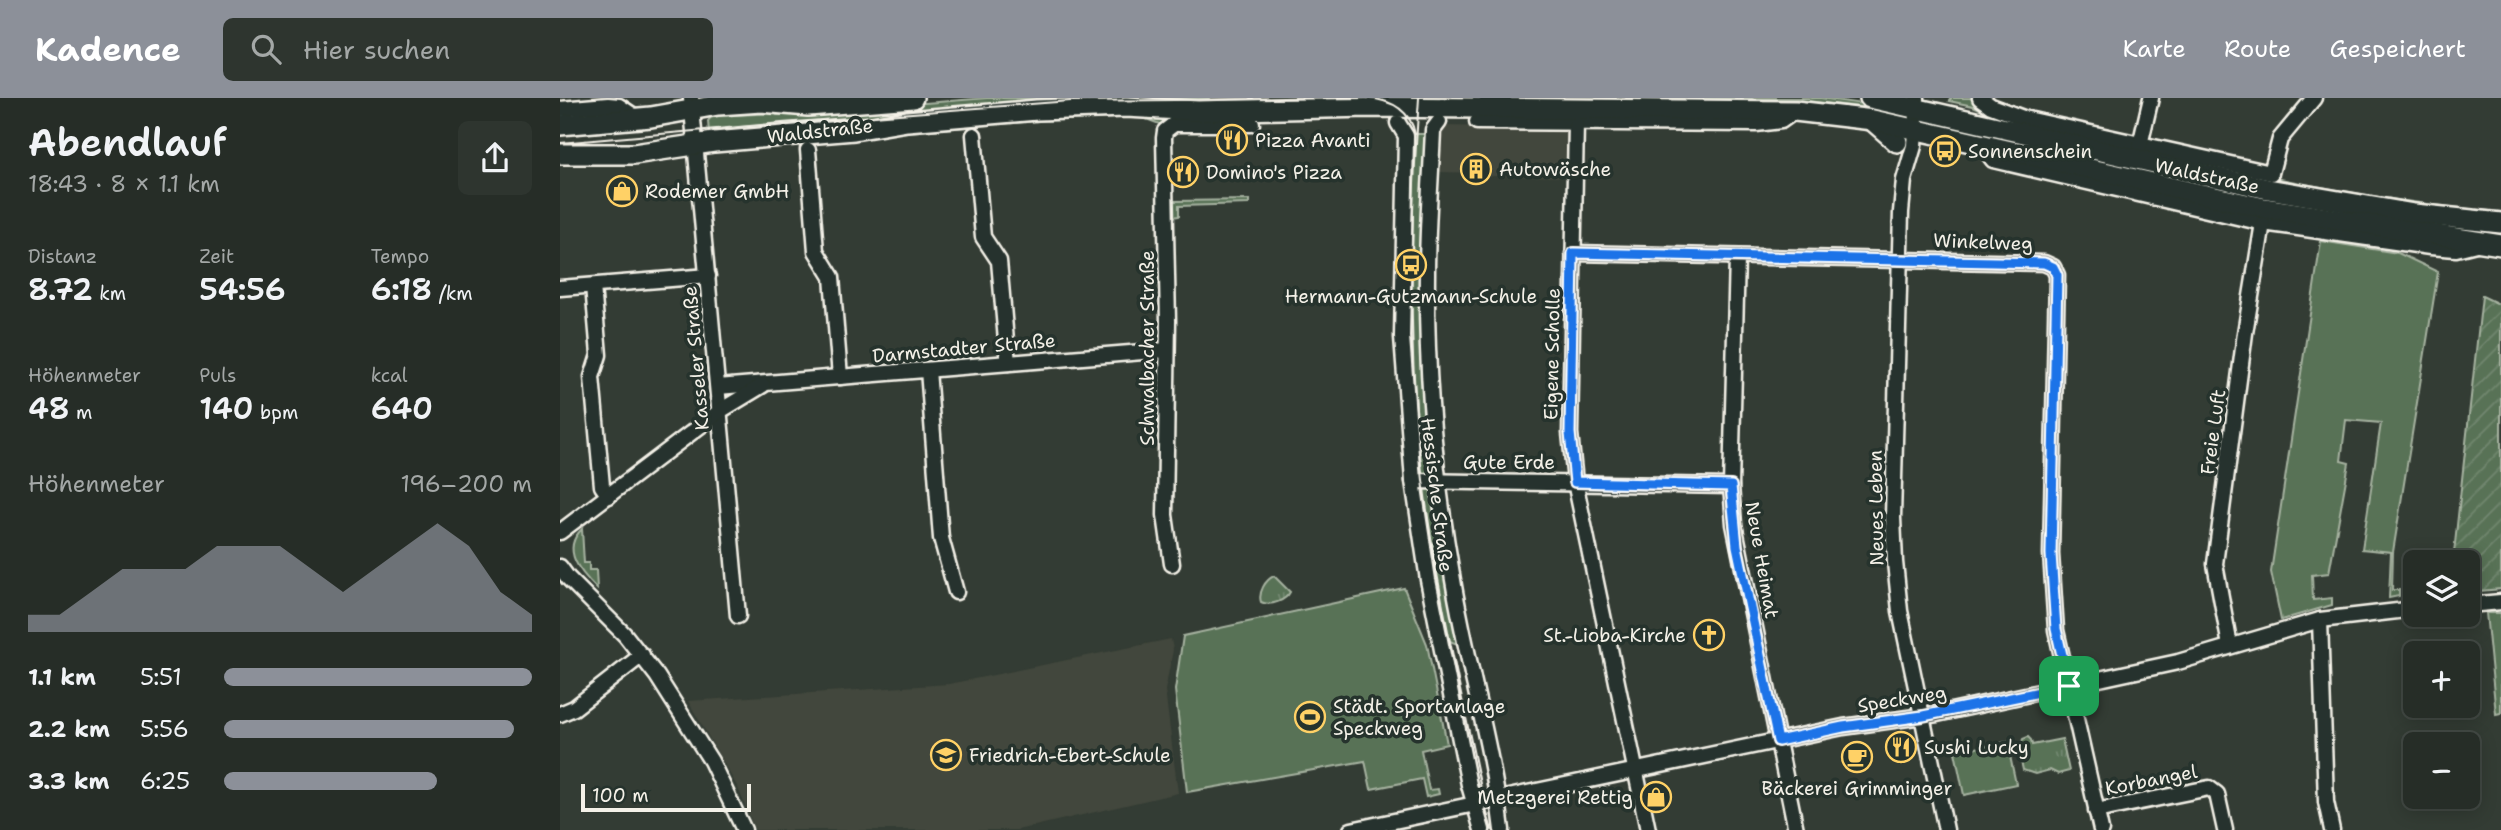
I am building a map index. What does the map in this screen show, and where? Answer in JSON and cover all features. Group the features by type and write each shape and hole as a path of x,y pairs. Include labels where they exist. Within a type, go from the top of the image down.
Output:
{"main road":[{"name":"Waldstraße","path":"560,125 637,118 692,103 788,101 808,106 913,98"},
{"name":"Waldstraße","path":"1870,98 1909,102 2109,154 2267,189 2414,214 2501,223"},
{"name":"Waldstraße","path":"560,154 634,154 722,141 1037,110 1126,107 1198,111 1377,107 1458,115 1495,108 1795,111 1873,120 1904,132 1981,144 2264,208 2491,244"},
{"path":"1377,107 1398,123"},
{"path":"1252,124 1292,108"}],"street":[{"name":"Waldstraße","path":"1980,98 1992,106 2023,118 2271,173 2280,139 2314,98"},
{"path":"2140,145 2151,98"},
{"path":"1904,132 1909,102"},
{"name":"Kasseler Straße","path":"692,103 738,615"},
{"path":"560,109 619,106 637,118"},
{"name":"Waldstraße","path":"1458,115 1576,122 1756,124 1781,121 1795,111"},
{"name":"Hessische Straße","path":"1458,115 1433,131 1427,274 1432,419 1453,581 1499,800 1502,830"},
{"name":"Eigene Scholle","path":"1576,122 1570,433 1575,482 1648,830"},
{"name":"Hessische Straße","path":"1398,123 1406,136 1402,337 1413,481 1428,580 1474,805 1482,830"},
{"name":"Schwalbacher Straße","path":"1172,564 1165,515 1165,131 1174,124 1252,124"},
{"name":"Neues Leben","path":"1904,132 1898,258 1893,519 1895,562 1900,611 1946,830"},
{"name":"Neues Leben","path":"1903,180 1914,146 1904,132"},
{"path":"974,135 983,237 999,261 1008,363"},
{"name":"Waldstraße","path":"1981,144 1993,160 2263,223 2456,249 2491,244"},
{"path":"808,150 816,250 832,277 840,377"},
{"path":"1405,158 1432,159"},
{"name":"Freie Luft","path":"2230,646 2215,564 2245,333 2263,223"},
{"name":"Winkelweg","path":"1573,253 1898,258 2044,263 2053,267 2057,275 2051,554 2056,629 2101,830"},
{"name":"Neue Heimat","path":"1737,257 1731,486 1737,546 1796,830"},
{"path":"560,288 708,276"},
{"path":"593,286 600,355 592,377 602,486 609,496"},
{"name":"Darmstadter Straße","path":"718,387 1167,350"},
{"path":"928,370 941,538 957,592"},
{"name":"Darmstadter Straße","path":"560,532 720,411 765,384"},
{"name":"Gute Erde","path":"1413,481 1731,486"},
{"path":"560,567 568,579 625,635 674,700 711,761 744,830"},
{"path":"2480,604 2501,602"},
{"name":"Speckweg","path":"1351,830 1843,727 1923,716 2069,686 2178,662 2320,620 2403,610"},
{"path":"2320,620 2326,802 2332,830"},
{"path":"560,714 574,708 642,655"},
{"name":"Korbangel","path":"2096,811 2209,788 2217,794 2225,830"}],"shaded area":[{"path":"1439,126 1568,128 1567,177 1437,172"},
{"name":"Friedrich-Ebert-Schule","path":"1171,639 1173,650 1165,690 1178,793 1017,830 755,830 738,788 688,701 949,684"}],"green space":[{"path":"987,98 1209,98 1204,105 842,125 841,120 741,127 740,130 709,134 708,121 712,116 777,115"},
{"path":"1440,98 1821,98 1870,105 1870,108 1789,99 1732,103 1440,101"},
{"path":"1951,98 1971,98 1992,110 2245,172 2372,196 2501,212 2501,217 2343,197 2012,123 1973,106 1949,101"},
{"path":"1038,116 1214,117 1162,125 1141,117 1039,121 861,136"},
{"path":"1411,134 1427,134 1421,281 1462,646 1445,639 1420,495 1409,366"},
{"path":"1249,200 1249,204 1179,206 1179,216 1173,217 1173,201"},
{"path":"2321,241 2398,253 2438,272 2393,552 2392,590 2399,590 2399,596 2389,598 2391,552 2362,549 2381,423 2346,420 2341,461 2349,463 2329,573 2312,575 2313,600 2332,598 2332,605 2281,620 2271,572"},
{"path":"2482,296 2501,305 2501,589 2480,591 2480,550 2454,550"},
{"path":"582,529 584,563 589,563 589,570 596,570 597,589 579,569 573,553 576,537"},
{"path":"1274,576 1290,592 1278,602 1261,602 1263,587"},
{"name":"Städt. Sportanlage Speckweg","path":"1404,588 1427,644 1447,744 1421,750 1429,790 1438,789 1439,794 1426,797 1422,779 1371,789 1365,761 1187,792 1175,690 1183,636"},
{"path":"2486,613 2501,613 2501,713 2496,714"},
{"path":"2028,737 2032,745 2062,739 2069,771 2058,774 2050,770 2035,774 2023,770 2019,752 2023,739"},
{"path":"2007,742 2016,784 1964,795 1955,752"}],"tram line":[{"path":"1367,98 1398,107 1409,118 1415,134"},
{"path":"560,143 1070,101 1367,98"},
{"path":"1419,98 1412,289 1418,432 1428,521 1442,602 1492,830"}],"place":[{"name":"Pizza Avanti","path":"1232,140"},
{"name":"Sonnenschein","path":"1945,151"},
{"name":"Autowäsche","path":"1476,169"},
{"name":"Domino's Pizza","path":"1183,172"},
{"name":"Rodemer GmbH","path":"622,191"},
{"name":"Hermann-Gutzmann-Schule","path":"1411,265"},
{"name":"St.-Lioba-Kirche","path":"1709,635"},
{"name":"Städt. Sportanlage Speckweg","path":"1310,717"},
{"name":"Sushi Lucky","path":"1901,747"},
{"name":"Friedrich-Ebert-Schule","path":"946,755"},
{"name":"Bäckerei Grimminger","path":"1857,757"},
{"name":"Metzgerei Rettig","path":"1656,797"}],"route":[{"path":"1573,253 1898,258 2044,263 2053,267 2057,275 2051,554 2056,629 2069,686 1923,716 1843,727 1778,741 1737,546 1731,486 1575,482 1570,433 1573,253"}]}
